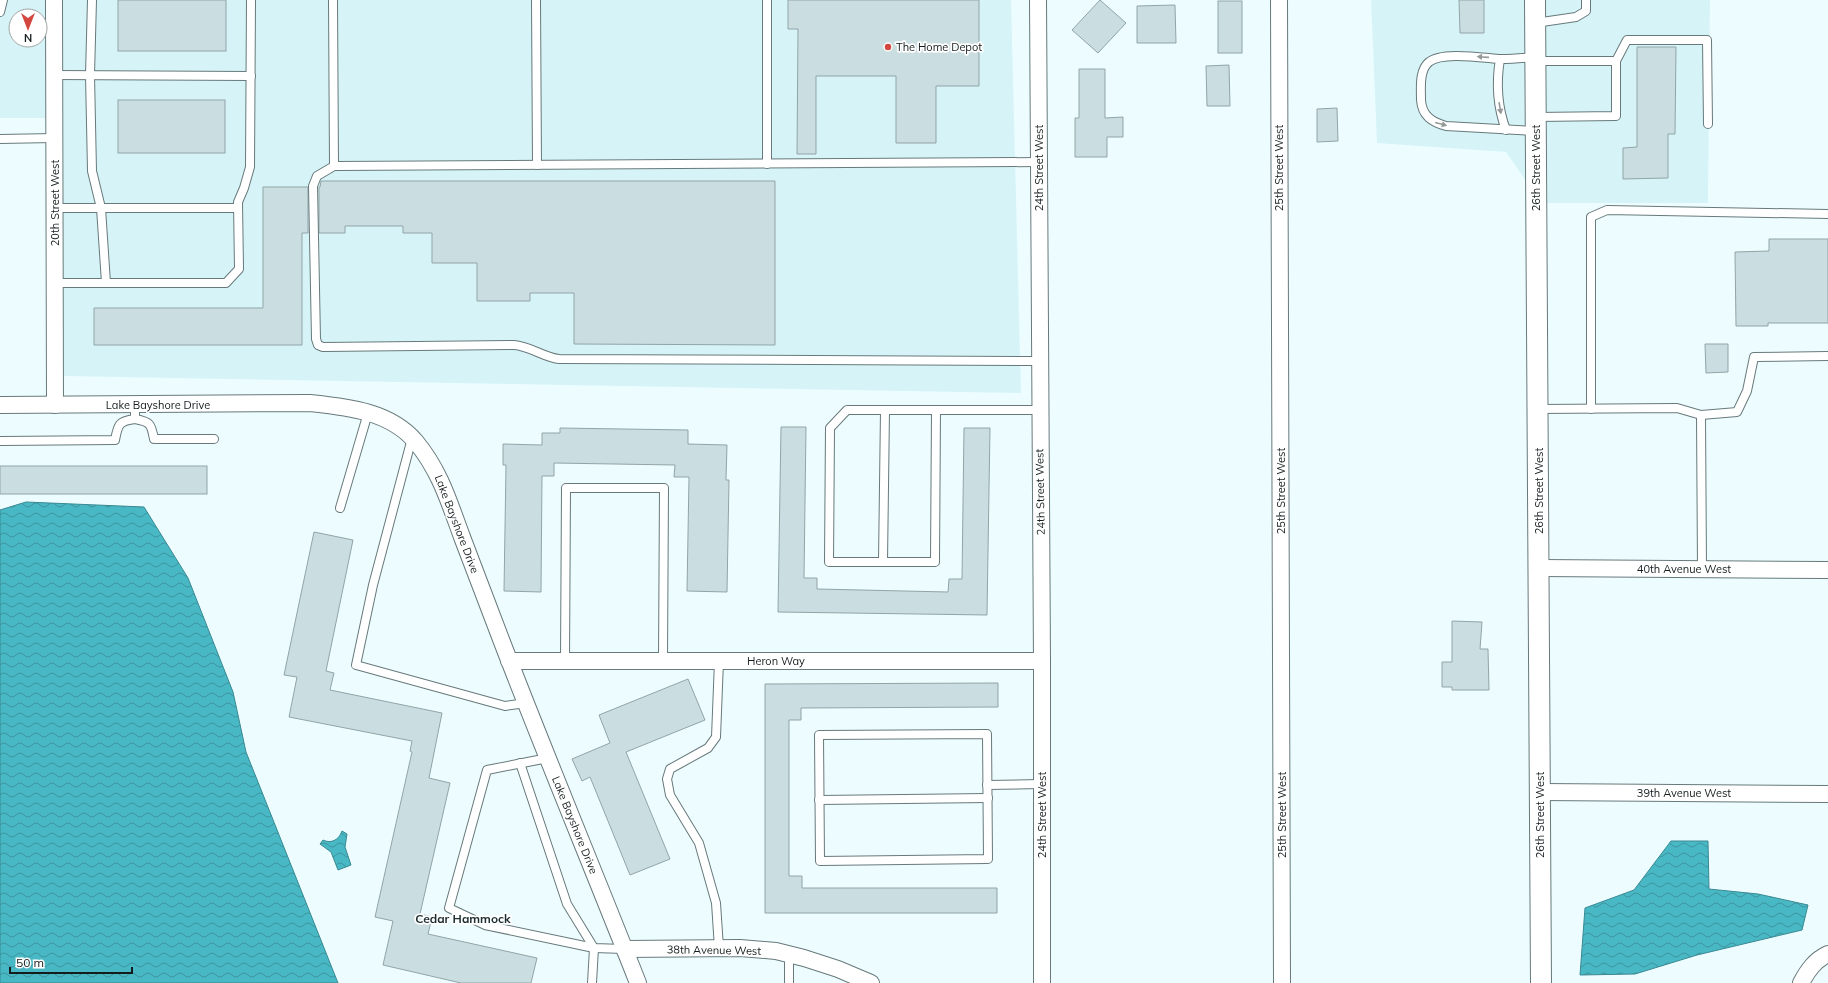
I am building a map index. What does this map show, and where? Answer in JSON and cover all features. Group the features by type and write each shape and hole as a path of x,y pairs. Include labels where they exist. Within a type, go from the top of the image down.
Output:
{"street":[{"name":"20th Street West","path":"54,0 55,405"},
{"name":"24th Street West","path":"1038,0 1042,661 1042,983"},
{"name":"25th Street West","path":"1279,0 1282,983"},
{"name":"26th Street West","path":"1535,0 1541,983"},
{"name":"Lake Bayshore Drive","path":"0,405 55,405 135,412 310,403 368,413 390,421 412,438 438,472 509,661 638,983"},
{"name":"40th Avenue West","path":"1539,568 1828,570"},
{"name":"Heron Way","path":"509,661 1042,661"},
{"name":"39th Avenue West","path":"1540,792 1828,794"},
{"name":"38th Avenue West","path":"624,949 719,948 747,949 789,954 838,969 871,983"},
{"path":"1801,983 1808,969 1816,961 1828,954"}],"lane":[{"path":"0,12 3,0"},
{"path":"92,0 90,75 92,171 101,208 106,283"},
{"path":"55,283 226,283 239,269 238,202 250,167 251,0"},
{"path":"334,0 334,166"},
{"path":"536,0 537,165"},
{"path":"767,0 768,164"},
{"path":"1535,23 1576,17 1586,11 1586,0"},
{"path":"1616,61 1500,59 1481,56 1439,57 1428,62 1423,70 1422,104 1426,116 1435,123 1446,126 1506,130 1536,124 1616,116 1616,61 1627,40 1707,40 1708,124"},
{"path":"1500,59 1497,75 1498,96 1500,114 1506,130"},
{"path":"54,75 251,76"},
{"path":"0,138 54,138"},
{"path":"1038,162 334,166 317,176 312,186 316,340 318,345 520,345 552,358 559,359 1039,361"},
{"path":"55,208 238,208"},
{"path":"1591,409 1592,217 1607,210 1828,214"},
{"path":"1538,409 1677,408 1701,414 1737,412 1748,391 1754,357 1828,356"},
{"path":"936,410 935,562 829,562 830,428 847,410 936,410 1040,410"},
{"path":"883,562 885,410"},
{"path":"0,441 115,440 118,426 135,412 152,427 154,439 214,439"},
{"path":"340,508 368,413"},
{"path":"1701,414 1702,569"},
{"path":"412,438 373,585 356,665 505,706 526,703"},
{"path":"565,661 566,488 664,488 663,661"},
{"path":"719,661 716,737 708,748 670,769 667,779 670,795 699,843 716,903 719,948"},
{"path":"987,734 988,798 988,859 820,861 819,735 987,734"},
{"path":"548,758 487,770 450,908 485,925 594,948 624,949"},
{"path":"520,763 567,904 594,948 592,983"},
{"path":"987,784 1041,784"},
{"path":"820,800 988,798"},
{"path":"789,954 789,983"}],"shaded area":[{"path":"0,0 46,0 46,8 8,8 8,48 46,48 46,118 0,118"},
{"path":"63,0 1011,0 1021,393 63,376"},
{"path":"1371,0 1527,0 1528,184 1506,152 1377,143"},
{"path":"1544,0 1710,0 1708,203 1545,203"}],"water":[{"path":"26,502 144,507 188,578 233,692 246,752 338,983 0,983 0,510"},
{"path":"342,831 347,834 345,847 351,865 338,870 331,852 320,844 323,840 329,842 337,839"},
{"path":"1671,841 1708,841 1709,889 1758,894 1808,905 1802,930 1697,955 1635,974 1580,975 1585,908 1634,890"}],"building":[{"path":"118,0 226,0 226,51 118,51"},
{"name":"The Home Depot","path":"788,0 979,0 979,86 936,86 936,143 896,143 896,76 816,76 816,154 797,154 798,29 788,29"},
{"path":"1100,0 1126,23 1098,53 1072,30"},
{"path":"1459,0 1484,0 1484,33 1460,33"},
{"path":"1218,1 1242,1 1242,53 1218,53"},
{"path":"1175,5 1176,43 1137,43 1137,6"},
{"path":"1637,47 1676,47 1675,134 1668,134 1668,178 1623,179 1623,148 1637,147"},
{"path":"1229,65 1230,106 1207,106 1206,66"},
{"path":"1079,69 1105,69 1105,118 1123,117 1123,137 1107,137 1107,157 1075,157 1075,118 1079,118"},
{"path":"118,100 225,100 225,153 118,153"},
{"path":"1337,108 1338,141 1317,142 1317,109"},
{"path":"321,181 775,181 775,345 574,344 574,293 530,293 530,301 477,301 477,263 432,263 432,233 403,233 403,226 345,226 345,233 319,233 319,187"},
{"path":"263,187 308,187 308,233 302,233 302,345 94,345 94,308 263,308"},
{"path":"1769,239 1828,239 1828,323 1768,323 1768,326 1736,326 1735,252 1769,251"},
{"path":"1705,344 1728,344 1728,372 1706,373"},
{"path":"781,427 806,427 804,578 817,578 817,589 948,592 949,579 962,579 964,428 990,428 987,615 778,612"},
{"path":"560,428 688,430 688,444 727,445 726,480 729,480 727,592 687,591 689,477 674,477 675,465 554,463 554,476 542,476 541,592 504,591 506,465 503,465 503,444 542,445 542,433 560,433"},
{"path":"0,466 207,466 207,494 0,494"},
{"path":"314,532 353,540 326,671 334,673 330,690 442,713 429,778 450,783 420,914 432,917 428,934 537,958 531,983 461,983 383,965 393,921 375,917 412,752 410,751 412,741 289,717 297,677 284,675"},
{"path":"1452,621 1482,622 1480,649 1488,649 1489,690 1452,690 1452,687 1442,687 1442,662 1452,662"},
{"path":"688,679 705,720 626,752 670,859 630,875 590,777 582,781 572,759 610,743 599,715"},
{"path":"998,683 998,707 801,708 801,720 789,720 789,876 802,876 802,888 997,888 997,913 765,913 765,684"}],"place":[{"name":"The Home Depot","path":"888,47"}],"district":[{"name":"Cedar Hammock","path":"463,919"}]}
